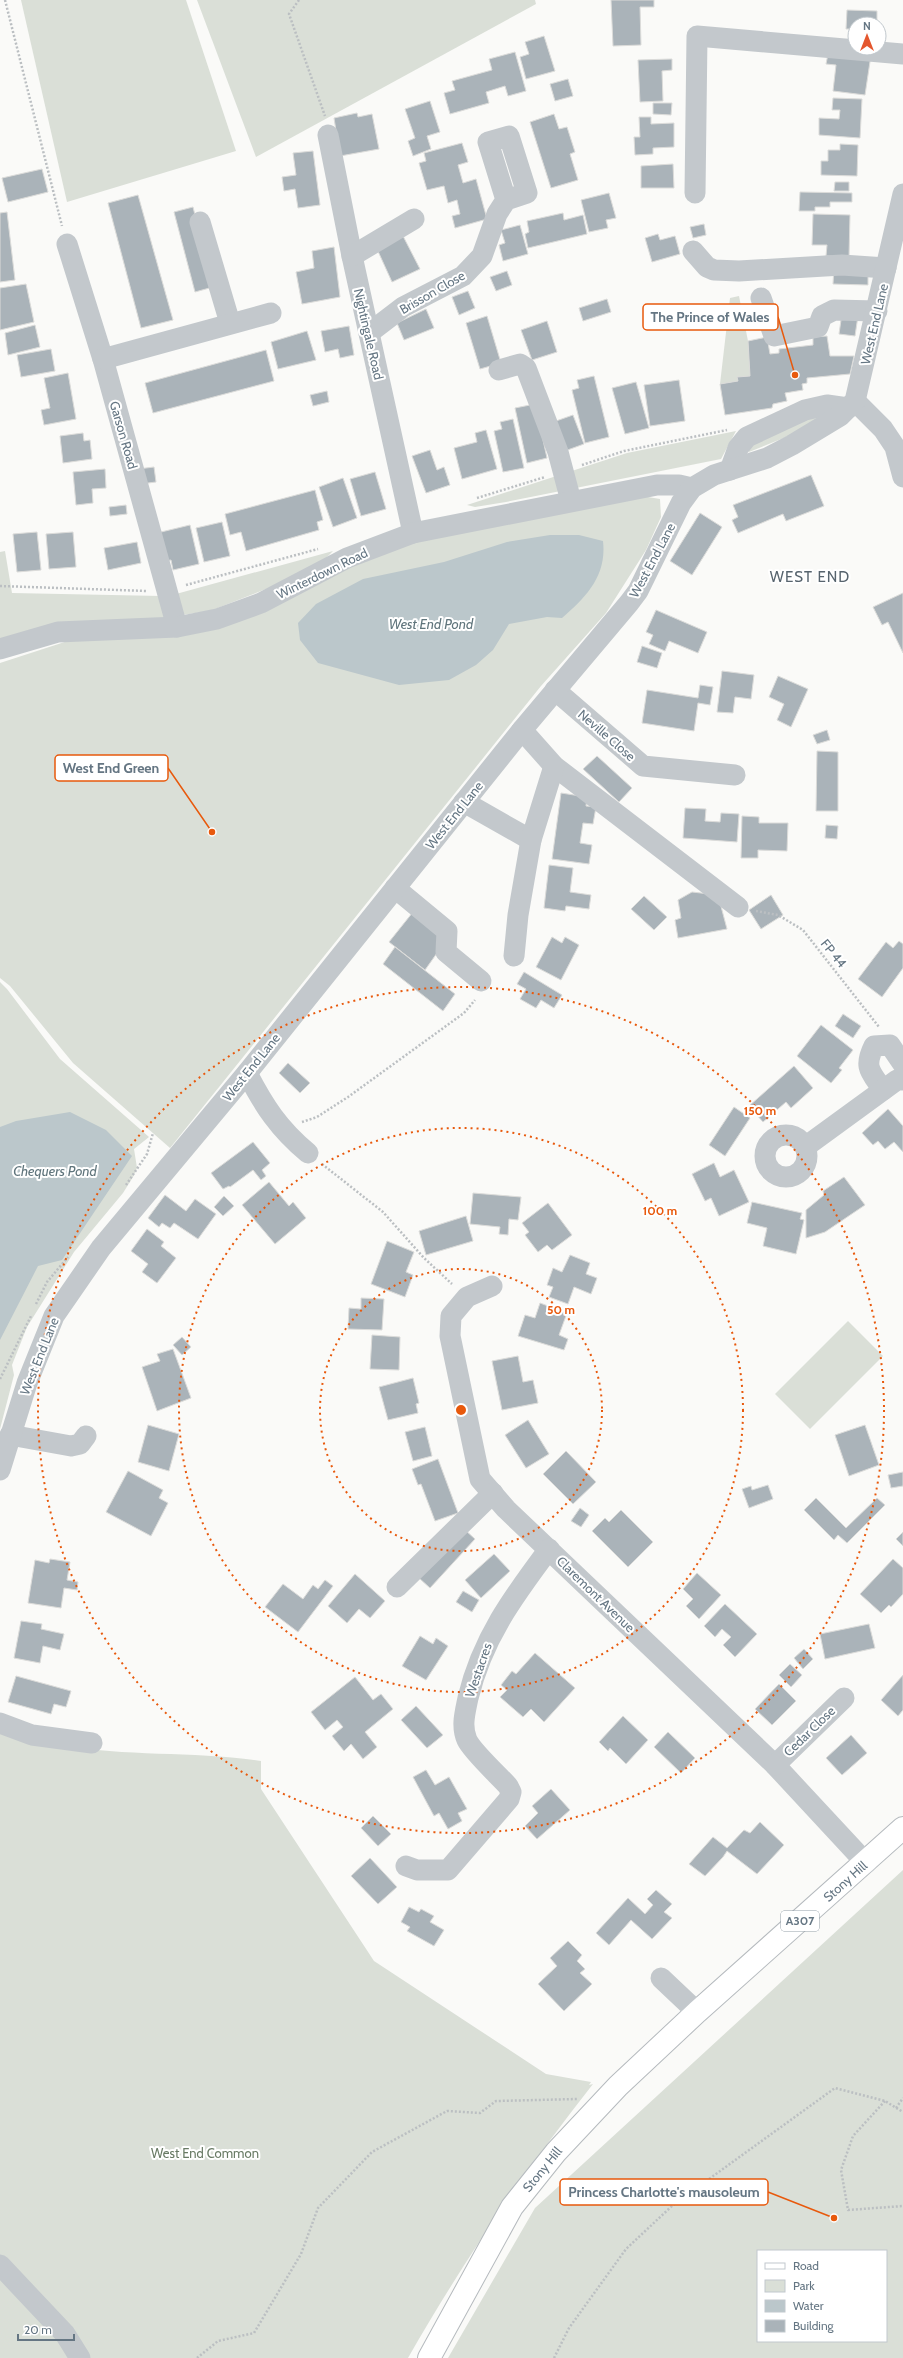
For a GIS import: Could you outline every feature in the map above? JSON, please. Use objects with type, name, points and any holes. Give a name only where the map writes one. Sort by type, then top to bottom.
[{"type":"main road","name":"Stony Hill","points":[[429,2358],[512,2207],[556,2152],[618,2086],[697,2012],[866,1863],[903,1828]]},
{"type":"street","points":[[694,193],[697,36],[903,54]]},
{"type":"street","name":"Nightingale Road","points":[[328,134],[352,256],[413,532]]},
{"type":"street","name":"West End Lane","points":[[0,1470],[27,1383],[54,1316],[101,1248],[247,1073],[522,730],[607,631],[638,590],[681,503],[692,488],[714,475],[767,458],[792,445],[840,416],[851,405],[876,311],[903,194]]},
{"type":"street","name":"Brisson Close","points":[[369,333],[403,307],[463,276],[482,256],[497,214],[506,200]]},
{"type":"street","points":[[352,256],[414,219]]},
{"type":"street","points":[[200,222],[230,323]]},
{"type":"street","name":"Garson Road","points":[[67,244],[102,359],[177,627]]},
{"type":"street","points":[[693,251],[708,267],[719,270],[842,265],[886,268]]},
{"type":"street","points":[[761,298],[774,336],[818,327],[822,316],[834,310],[876,311]]},
{"type":"street","points":[[102,359],[271,313]]},
{"type":"street","points":[[499,370],[520,364],[526,368],[558,452],[571,502]]},
{"type":"street","points":[[730,470],[738,448],[747,436],[805,410],[827,405],[851,405],[883,429],[895,447],[903,475]]},
{"type":"street","name":"Winterdown Road","points":[[0,648],[58,632],[177,627],[217,619],[261,603],[347,558],[413,532],[657,485],[679,484],[692,488]]},
{"type":"street","name":"Neville Close","points":[[555,690],[643,766],[735,775]]},
{"type":"street","points":[[522,730],[554,766],[738,907]]},
{"type":"street","points":[[514,956],[518,914],[531,840],[554,766]]},
{"type":"street","points":[[464,802],[531,840]]},
{"type":"street","points":[[396,888],[447,930],[446,952],[480,988]]},
{"type":"street","points":[[883,1090],[869,1067],[868,1058],[874,1046],[890,1045],[903,1064]]},
{"type":"street","points":[[247,1073],[270,1115],[282,1129],[308,1153]]},
{"type":"street","points":[[805,1147],[897,1080],[903,1080]]},
{"type":"street","name":"Claremont Avenue","points":[[492,1286],[466,1297],[451,1316],[450,1336],[480,1479],[506,1509],[775,1765],[866,1863]]},
{"type":"street","points":[[10,1435],[70,1446],[80,1444],[86,1436]]},
{"type":"street","points":[[397,1587],[493,1493]]},
{"type":"street","name":"Westacres","points":[[406,1866],[417,1870],[448,1870],[509,1799],[511,1792],[508,1786],[467,1741],[463,1722],[473,1678],[488,1639],[509,1602],[549,1549]]},
{"type":"street","name":"Cedar Close","points":[[775,1765],[844,1698]]},
{"type":"street","points":[[0,1723],[32,1735],[92,1744]]},
{"type":"street","points":[[660,1978],[697,2012]]},
{"type":"street","points":[[0,2265],[65,2334],[80,2358]]},
{"type":"path","points":[[5,0],[67,244]]},
{"type":"path","points":[[299,0],[289,14],[326,119],[328,134]]},
{"type":"path","name":"FP 44","points":[[738,907],[778,914],[803,930],[874,1019],[890,1045]]},
{"type":"path","points":[[282,1129],[317,1116],[348,1097],[464,1013],[480,988]]},
{"type":"path","points":[[308,1153],[383,1212],[424,1258],[466,1297]]},
{"type":"path","points":[[554,2358],[569,2328],[626,2249],[673,2204],[835,2088],[885,2101],[903,2112]]},
{"type":"path","points":[[896,2108],[903,2098]]},
{"type":"path","points":[[197,2358],[218,2341],[254,2333],[301,2254],[318,2208],[372,2152],[447,2111],[480,2113],[496,2101],[578,2099],[593,2112]]},
{"type":"path","points":[[885,2101],[853,2136],[841,2170],[848,2210],[903,2206]]},
{"type":"green space","points":[[21,0],[186,0],[236,151],[67,202]]},
{"type":"green space","points":[[197,0],[535,0],[536,4],[256,157]]},
{"type":"green space","points":[[739,296],[748,341],[750,376],[737,377],[738,381],[720,384],[730,298]]},
{"type":"green space","points":[[825,414],[796,433],[749,452],[747,446],[798,421]]},
{"type":"green space","points":[[736,431],[721,459],[506,502],[475,507],[467,505],[627,453]]},
{"type":"green space","points":[[642,496],[660,499],[661,517],[646,550],[606,613],[541,686],[170,1148],[73,1063],[10,986],[0,978],[0,663],[80,637],[160,633],[411,537]]},
{"type":"green space","points":[[5,551],[12,593],[161,596],[176,594],[333,551],[324,560],[271,587],[210,611],[0,641],[0,552]]},
{"type":"green space","points":[[0,982],[7,989],[60,1059],[149,1137],[134,1149],[137,1168],[123,1193],[74,1252],[27,1327],[12,1365],[14,1375],[0,1429]]},
{"type":"green space","points":[[848,1321],[883,1356],[810,1429],[775,1394]]},
{"type":"green space","name":"West End Common","points":[[0,1727],[46,1742],[86,1749],[211,1756],[261,1761],[261,1789],[374,1961],[546,2074],[591,2082],[589,2085],[593,2084],[543,2150],[496,2217],[429,2322],[408,2358],[0,2358]]},
{"type":"green space","points":[[903,1870],[903,2358],[448,2358],[535,2208]]},
{"type":"water","name":"West End Pond","points":[[550,535],[579,535],[603,541],[602,565],[587,594],[562,618],[547,617],[509,624],[493,650],[476,665],[449,680],[399,685],[318,663],[300,640],[298,623],[316,604],[363,579],[444,562],[507,542]]},
{"type":"water","name":"Chequers Pond","points":[[70,1112],[106,1130],[132,1156],[62,1260],[38,1266],[0,1340],[0,1127],[16,1121]]},
{"type":"building","points":[[611,0],[654,0],[654,7],[640,7],[641,45],[613,46]]},
{"type":"building","points":[[847,10],[877,11],[877,16],[847,16],[846,29]]},
{"type":"building","points":[[544,36],[555,71],[526,79],[520,57],[529,54],[525,42]]},
{"type":"building","points":[[829,49],[847,52],[847,56],[871,56],[865,95],[833,91],[836,65],[826,64]]},
{"type":"building","points":[[515,52],[526,91],[508,96],[505,86],[486,92],[489,103],[450,114],[444,93],[455,90],[452,81],[492,70],[489,59]]},
{"type":"building","points":[[672,59],[672,70],[662,71],[663,101],[640,102],[638,60]]},
{"type":"building","points":[[568,79],[573,96],[555,101],[550,84]]},
{"type":"building","points":[[833,98],[862,99],[860,138],[819,135],[819,118],[839,119],[840,110],[832,110]]},
{"type":"building","points":[[430,101],[440,132],[427,136],[431,149],[413,156],[408,141],[415,138],[405,109]]},
{"type":"building","points":[[653,103],[672,103],[671,115],[653,114]]},
{"type":"building","points":[[357,113],[358,117],[372,114],[379,149],[340,156],[334,118]]},
{"type":"building","points":[[554,114],[559,129],[567,127],[575,152],[570,154],[578,180],[551,188],[530,122]]},
{"type":"building","points":[[639,117],[651,117],[651,124],[674,123],[674,147],[653,148],[653,154],[635,155],[634,137],[640,137]]},
{"type":"building","points":[[462,143],[468,162],[458,165],[463,183],[476,179],[487,219],[455,228],[452,216],[460,214],[457,200],[448,203],[444,186],[427,190],[419,163],[426,161],[424,153]]},
{"type":"building","points":[[840,144],[858,145],[857,176],[821,175],[821,161],[828,161],[828,150],[840,150]]},
{"type":"building","points":[[313,151],[320,205],[298,208],[295,189],[284,191],[282,177],[296,175],[293,153]]},
{"type":"building","points":[[673,164],[674,188],[641,188],[641,166]]},
{"type":"building","points":[[42,169],[48,192],[8,202],[2,178]]},
{"type":"building","points":[[835,182],[849,182],[849,191],[834,191]]},
{"type":"building","points":[[800,192],[852,193],[852,202],[830,202],[830,207],[815,207],[815,211],[799,211]]},
{"type":"building","points":[[609,193],[616,218],[606,220],[608,228],[589,232],[581,200]]},
{"type":"building","points":[[138,195],[173,320],[141,328],[108,203]]},
{"type":"building","points":[[193,207],[213,287],[195,292],[174,212]]},
{"type":"building","points":[[7,212],[15,280],[0,282],[0,213]]},
{"type":"building","points":[[563,213],[564,220],[583,215],[587,234],[528,248],[525,234],[529,232],[527,221]]},
{"type":"building","points":[[813,214],[850,215],[849,257],[826,256],[827,245],[812,245]]},
{"type":"building","points":[[704,224],[706,235],[693,238],[690,227]]},
{"type":"building","points":[[520,225],[528,254],[503,261],[499,245],[505,243],[501,230]]},
{"type":"building","points":[[658,234],[660,240],[675,236],[680,254],[652,262],[645,238]]},
{"type":"building","points":[[403,236],[420,269],[392,282],[377,249]]},
{"type":"building","points":[[334,247],[340,297],[302,304],[296,272],[314,268],[312,251]]},
{"type":"building","points":[[834,267],[868,269],[868,285],[833,284]]},
{"type":"building","points":[[507,271],[512,285],[496,291],[490,277]]},
{"type":"building","points":[[26,284],[34,322],[0,330],[0,288]]},
{"type":"building","points":[[468,291],[475,308],[459,315],[452,297]]},
{"type":"building","points":[[607,299],[611,312],[583,321],[579,308]]},
{"type":"building","points":[[426,309],[434,328],[404,340],[397,323]]},
{"type":"building","points":[[842,313],[858,316],[855,336],[839,334]]},
{"type":"building","points":[[487,316],[501,363],[480,369],[466,323]]},
{"type":"building","points":[[547,321],[557,352],[532,360],[521,330]]},
{"type":"building","points":[[35,325],[40,347],[8,355],[5,333]]},
{"type":"building","points":[[349,326],[354,355],[340,358],[338,349],[325,352],[321,331]]},
{"type":"building","points":[[307,331],[316,360],[278,369],[271,342]]},
{"type":"building","points":[[827,336],[830,356],[854,356],[850,374],[807,378],[807,383],[802,384],[803,390],[785,393],[787,401],[773,404],[772,408],[725,415],[720,384],[738,381],[737,377],[750,376],[748,341],[767,337],[770,354],[779,353],[779,349],[813,345],[813,337]]},
{"type":"building","points":[[51,349],[55,371],[21,377],[17,355]]},
{"type":"building","points":[[266,350],[274,381],[153,413],[145,383]]},
{"type":"building","points":[[68,373],[76,419],[44,425],[41,410],[50,408],[44,378]]},
{"type":"building","points":[[594,376],[609,437],[585,443],[572,390],[579,388],[577,380]]},
{"type":"building","points":[[679,380],[685,421],[650,426],[644,385]]},
{"type":"building","points":[[636,382],[649,428],[625,434],[612,388]]},
{"type":"building","points":[[327,391],[329,402],[313,406],[310,395]]},
{"type":"building","points":[[535,404],[547,458],[527,463],[515,408]]},
{"type":"building","points":[[573,415],[584,444],[562,452],[556,421]]},
{"type":"building","points":[[513,419],[524,468],[503,472],[494,431],[502,429],[500,422]]},
{"type":"building","points":[[486,430],[497,469],[462,479],[454,448],[477,442],[475,433]]},
{"type":"building","points":[[83,433],[84,441],[90,440],[92,459],[63,463],[60,436]]},
{"type":"building","points":[[430,450],[437,470],[444,467],[450,485],[426,493],[412,456]]},
{"type":"building","points":[[154,467],[156,482],[140,484],[138,469]]},
{"type":"building","points":[[105,469],[106,488],[92,489],[93,503],[76,505],[73,472]]},
{"type":"building","points":[[375,472],[386,509],[361,516],[350,479]]},
{"type":"building","points":[[811,475],[824,506],[786,521],[783,514],[738,533],[732,520],[738,517],[733,505]]},
{"type":"building","points":[[343,478],[357,518],[333,527],[319,487]]},
{"type":"building","points":[[315,490],[323,520],[317,522],[319,530],[246,551],[241,532],[230,535],[225,514]]},
{"type":"building","points":[[126,505],[127,514],[110,516],[109,507]]},
{"type":"building","points":[[700,513],[722,527],[692,575],[670,561]]},
{"type":"building","points":[[222,522],[230,556],[204,562],[196,528]]},
{"type":"building","points":[[190,525],[199,564],[173,570],[171,560],[164,561],[157,533]]},
{"type":"building","points":[[37,532],[41,570],[17,572],[13,534]]},
{"type":"building","points":[[73,532],[76,567],[49,569],[46,534]]},
{"type":"building","points":[[137,542],[141,563],[108,570],[104,548]]},
{"type":"building","points":[[903,593],[903,653],[888,622],[882,625],[873,607]]},
{"type":"building","points":[[656,610],[707,632],[698,653],[669,641],[665,651],[649,644],[653,635],[646,632]]},
{"type":"building","points":[[642,646],[662,653],[657,668],[637,662]]},
{"type":"building","points":[[722,671],[754,675],[751,699],[735,697],[733,713],[717,712]]},
{"type":"building","points":[[778,676],[808,689],[791,727],[777,720],[784,704],[769,697]]},
{"type":"building","points":[[700,685],[713,687],[710,705],[698,703],[694,731],[642,723],[647,690],[698,698]]},
{"type":"building","points":[[827,730],[830,740],[817,744],[813,735]]},
{"type":"building","points":[[817,751],[838,752],[838,811],[816,811]]},
{"type":"building","points":[[597,756],[632,788],[619,802],[583,769]]},
{"type":"building","points":[[561,793],[587,797],[586,806],[596,807],[593,824],[583,823],[580,843],[592,845],[589,864],[552,859]]},
{"type":"building","points":[[685,808],[706,809],[705,821],[720,822],[721,813],[739,814],[737,842],[683,838]]},
{"type":"building","points":[[742,816],[759,817],[759,823],[788,823],[787,851],[758,850],[758,858],[741,858]]},
{"type":"building","points":[[826,825],[838,826],[837,839],[825,838]]},
{"type":"building","points":[[549,865],[573,868],[570,892],[591,895],[589,909],[566,906],[565,911],[544,908]]},
{"type":"building","points":[[692,892],[718,895],[727,929],[678,938],[675,920],[681,918],[678,900]]},
{"type":"building","points":[[771,895],[783,915],[761,929],[749,910]]},
{"type":"building","points":[[644,896],[667,917],[654,930],[631,909]]},
{"type":"building","points":[[413,912],[444,934],[442,946],[425,970],[389,942]]},
{"type":"building","points":[[552,937],[562,943],[565,937],[579,945],[561,980],[536,967]]},
{"type":"building","points":[[899,941],[903,944],[903,968],[882,997],[858,979],[886,942],[893,948]]},
{"type":"building","points":[[395,947],[455,994],[443,1011],[383,964]]},
{"type":"building","points":[[524,972],[562,995],[554,1008],[541,1000],[536,1008],[520,999],[526,989],[517,984]]},
{"type":"building","points":[[843,1014],[861,1026],[853,1038],[835,1026]]},
{"type":"building","points":[[821,1025],[853,1050],[839,1068],[842,1070],[831,1083],[797,1056]]},
{"type":"building","points":[[288,1063],[310,1083],[300,1093],[279,1073]]},
{"type":"building","points":[[794,1066],[813,1088],[791,1108],[786,1102],[763,1122],[749,1106]]},
{"type":"building","points":[[734,1107],[750,1118],[725,1156],[709,1145]]},
{"type":"building","points":[[888,1109],[903,1126],[903,1152],[894,1142],[885,1149],[878,1141],[873,1145],[862,1133]]},
{"type":"building","points":[[253,1142],[270,1163],[262,1170],[266,1176],[261,1180],[253,1170],[230,1187],[229,1186],[223,1189],[211,1173]]},
{"type":"building","points":[[714,1163],[720,1177],[734,1170],[749,1202],[719,1216],[711,1198],[705,1201],[692,1174]]},
{"type":"building","points":[[844,1177],[865,1205],[825,1232],[806,1238],[806,1210],[824,1195],[823,1191]]},
{"type":"building","points":[[269,1182],[289,1206],[293,1202],[306,1218],[275,1244],[242,1205]]},
{"type":"building","points":[[473,1193],[521,1197],[518,1220],[509,1219],[508,1235],[499,1234],[500,1227],[470,1224]]},
{"type":"building","points":[[165,1195],[186,1211],[195,1199],[216,1214],[198,1239],[174,1223],[170,1228],[162,1223],[159,1227],[148,1218]]},
{"type":"building","points":[[224,1196],[234,1206],[223,1216],[214,1207]]},
{"type":"building","points":[[752,1202],[802,1213],[800,1219],[804,1220],[796,1254],[763,1246],[767,1228],[747,1223]]},
{"type":"building","points":[[548,1203],[572,1235],[552,1250],[547,1245],[538,1252],[525,1235],[529,1232],[522,1223]]},
{"type":"building","points":[[466,1216],[473,1241],[426,1255],[419,1231]]},
{"type":"building","points":[[147,1229],[164,1242],[161,1246],[176,1258],[157,1283],[142,1272],[148,1264],[131,1251]]},
{"type":"building","points":[[387,1241],[414,1252],[406,1272],[413,1275],[405,1297],[371,1284]]},
{"type":"building","points":[[570,1255],[590,1263],[586,1274],[597,1278],[591,1294],[574,1287],[568,1304],[549,1297],[553,1287],[547,1285],[553,1268],[562,1272]]},
{"type":"building","points":[[361,1298],[384,1299],[382,1330],[348,1329],[349,1308],[361,1309]]},
{"type":"building","points":[[540,1303],[567,1313],[559,1335],[568,1339],[564,1350],[518,1336],[525,1315],[535,1318]]},
{"type":"building","points":[[372,1335],[400,1337],[399,1370],[370,1369]]},
{"type":"building","points":[[182,1337],[191,1347],[182,1355],[173,1345]]},
{"type":"building","points":[[173,1349],[191,1398],[157,1411],[142,1367],[160,1361],[157,1354]]},
{"type":"building","points":[[518,1356],[523,1382],[533,1380],[538,1403],[502,1410],[492,1361]]},
{"type":"building","points":[[413,1378],[419,1403],[416,1404],[418,1413],[388,1420],[379,1387]]},
{"type":"building","points":[[528,1420],[549,1454],[526,1468],[505,1435]]},
{"type":"building","points":[[148,1425],[179,1434],[169,1471],[138,1462]]},
{"type":"building","points":[[865,1425],[879,1465],[849,1476],[835,1435]]},
{"type":"building","points":[[425,1427],[432,1456],[413,1461],[405,1432]]},
{"type":"building","points":[[566,1451],[596,1482],[573,1504],[543,1474]]},
{"type":"building","points":[[438,1459],[458,1513],[435,1521],[421,1484],[418,1485],[412,1469]]},
{"type":"building","points":[[128,1471],[163,1490],[159,1498],[168,1503],[151,1536],[106,1512]]},
{"type":"building","points":[[903,1472],[903,1486],[891,1488],[888,1475]]},
{"type":"building","points":[[768,1485],[773,1499],[749,1508],[742,1489],[751,1486],[752,1490]]},
{"type":"building","points":[[816,1498],[846,1528],[877,1498],[885,1505],[847,1543],[838,1535],[834,1540],[804,1510]]},
{"type":"building","points":[[580,1508],[589,1515],[581,1527],[571,1521]]},
{"type":"building","points":[[621,1510],[653,1542],[628,1567],[592,1531],[605,1518],[609,1522]]},
{"type":"building","points":[[464,1529],[475,1539],[430,1588],[419,1578]]},
{"type":"building","points":[[903,1532],[903,1546],[896,1539]]},
{"type":"building","points":[[494,1554],[510,1571],[481,1598],[465,1580]]},
{"type":"building","points":[[50,1559],[70,1562],[67,1580],[78,1582],[77,1590],[64,1588],[61,1608],[28,1603],[35,1560],[49,1563]]},
{"type":"building","points":[[893,1559],[903,1568],[903,1594],[891,1607],[889,1605],[881,1613],[860,1594]]},
{"type":"building","points":[[697,1573],[721,1595],[699,1619],[686,1606],[693,1599],[683,1589]]},
{"type":"building","points":[[355,1574],[385,1601],[370,1618],[359,1609],[347,1623],[328,1606]]},
{"type":"building","points":[[325,1580],[333,1586],[298,1632],[265,1607],[283,1584],[303,1599],[313,1585],[318,1589]]},
{"type":"building","points":[[463,1591],[479,1600],[472,1612],[456,1602]]},
{"type":"building","points":[[725,1604],[757,1634],[735,1657],[723,1645],[731,1637],[722,1629],[715,1637],[704,1626]]},
{"type":"building","points":[[21,1621],[42,1624],[41,1629],[64,1634],[60,1650],[43,1646],[40,1663],[14,1658]]},
{"type":"building","points":[[869,1624],[875,1648],[825,1659],[820,1634]]},
{"type":"building","points":[[420,1636],[433,1644],[436,1638],[448,1646],[426,1680],[402,1666]]},
{"type":"building","points":[[804,1649],[813,1659],[803,1669],[794,1658]]},
{"type":"building","points":[[535,1653],[575,1688],[544,1722],[531,1709],[523,1717],[500,1697],[507,1690],[501,1685],[512,1671],[516,1674]]},
{"type":"building","points":[[790,1664],[802,1675],[791,1687],[779,1675]]},
{"type":"building","points":[[903,1675],[903,1710],[898,1716],[881,1700]]},
{"type":"building","points":[[16,1676],[71,1691],[66,1707],[54,1704],[51,1714],[8,1702]]},
{"type":"building","points":[[355,1677],[373,1700],[381,1694],[393,1709],[365,1732],[377,1747],[363,1759],[351,1744],[344,1751],[332,1736],[343,1727],[337,1720],[325,1730],[311,1712]]},
{"type":"building","points":[[779,1684],[796,1701],[772,1725],[755,1709]]},
{"type":"building","points":[[416,1706],[443,1735],[427,1748],[401,1720]]},
{"type":"building","points":[[623,1716],[648,1740],[626,1764],[610,1748],[608,1751],[599,1742]]},
{"type":"building","points":[[668,1732],[695,1758],[681,1773],[654,1747]]},
{"type":"building","points":[[851,1735],[867,1753],[842,1775],[826,1758]]},
{"type":"building","points":[[426,1770],[435,1785],[449,1777],[467,1809],[458,1813],[462,1821],[448,1829],[439,1813],[434,1816],[413,1777]]},
{"type":"building","points":[[551,1789],[570,1810],[537,1839],[525,1826],[538,1813],[532,1806]]},
{"type":"building","points":[[373,1816],[391,1834],[378,1846],[361,1828]]},
{"type":"building","points":[[760,1822],[784,1845],[757,1874],[727,1851],[705,1876],[689,1864],[713,1837],[727,1848],[744,1830],[750,1833]]},
{"type":"building","points":[[370,1858],[397,1887],[378,1904],[351,1876]]},
{"type":"building","points":[[656,1890],[672,1904],[664,1912],[672,1918],[652,1939],[631,1920],[609,1945],[596,1933],[628,1898],[645,1914],[653,1905],[647,1899]]},
{"type":"building","points":[[409,1907],[419,1912],[421,1909],[434,1916],[430,1922],[444,1930],[434,1946],[407,1931],[410,1927],[401,1922]]},
{"type":"building","points":[[568,1941],[582,1955],[577,1961],[585,1969],[580,1973],[592,1984],[564,2011],[538,1984],[557,1966],[550,1958]]},
{"type":"place","name":"The Prince of Wales","points":[[795,375]]},
{"type":"place","name":"West End Green","points":[[212,832]]},
{"type":"place","name":"Princess Charlotte's mausoleum","points":[[834,2218]]},
{"type":"district","name":"WEST END","points":[[810,577]]}]
